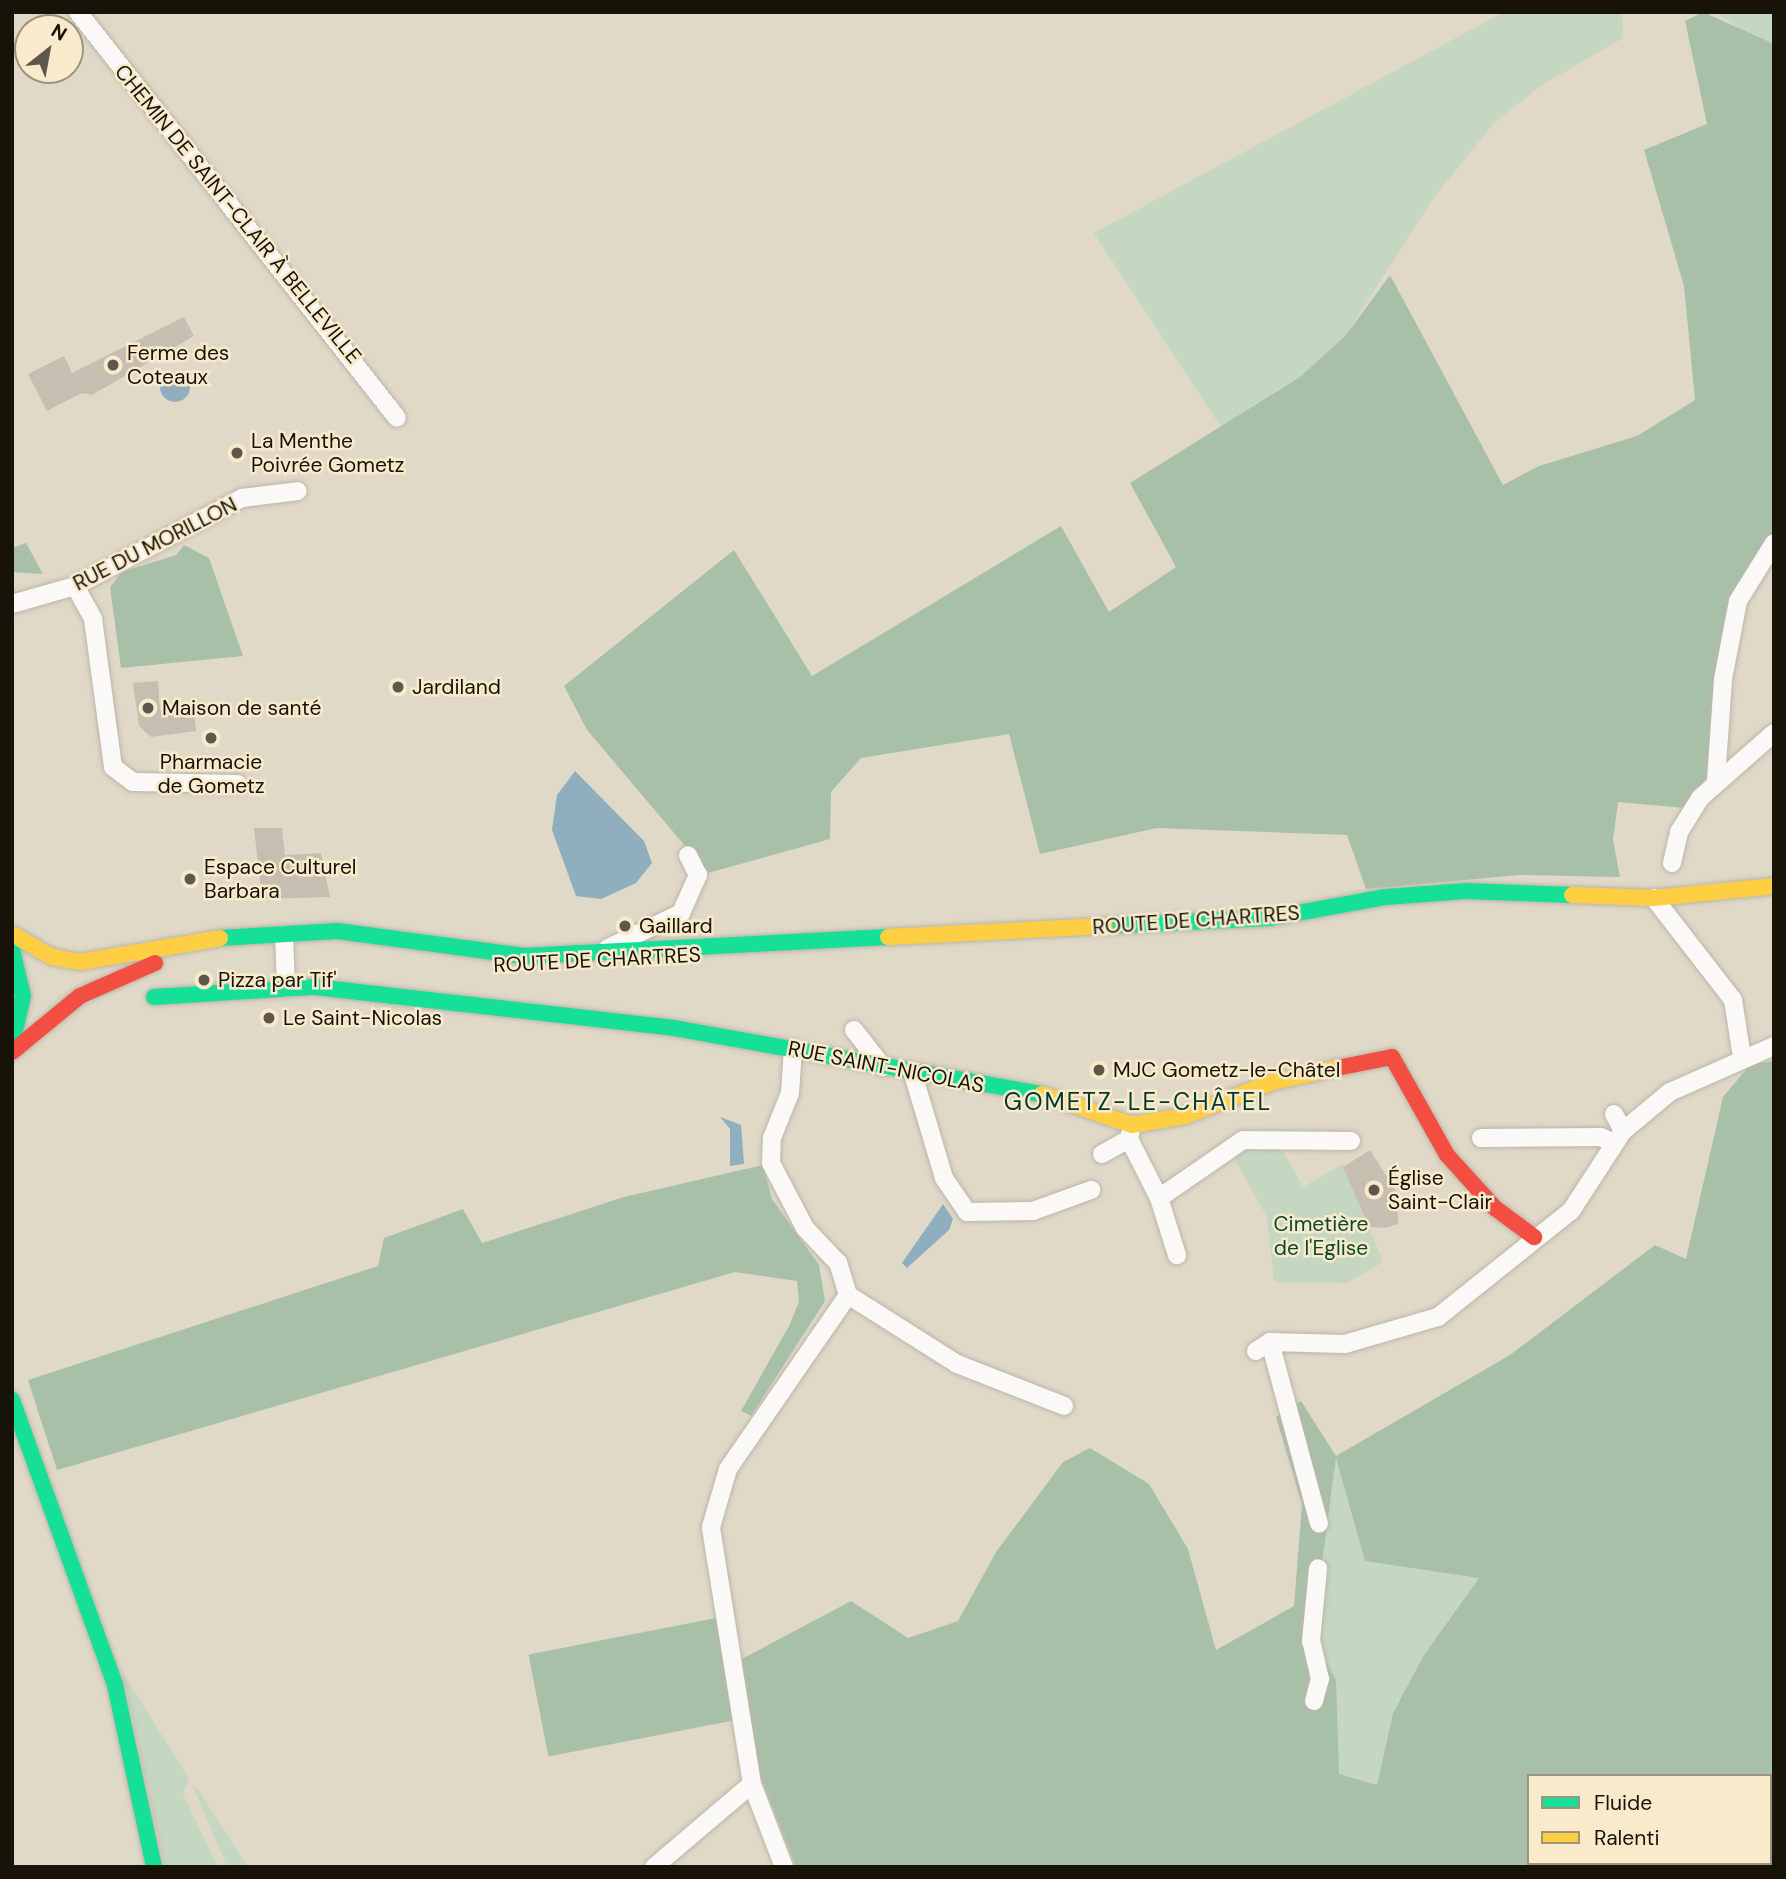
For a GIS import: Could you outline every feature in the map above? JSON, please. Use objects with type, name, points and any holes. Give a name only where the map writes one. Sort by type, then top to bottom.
[{"type":"main road","name":"ROUTE DE CHARTRES","points":[[12,934],[52,957],[80,962],[212,939],[378,950],[493,968],[604,957],[1270,918],[1386,897],[1466,891],[1654,898],[1774,886]]},
{"type":"main road","name":"ROUTE DE CHARTRES","points":[[1684,896],[1774,896]]},
{"type":"main road","name":"ROUTE DE CHARTRES","points":[[12,1052],[80,996],[130,970],[284,942]]},
{"type":"main road","points":[[12,949],[23,996],[12,1044]]},
{"type":"main road","name":"RUE SAINT-NICOLAS","points":[[155,997],[286,988],[547,1011],[793,1049],[913,1074],[1077,1100],[1131,1132]]},
{"type":"main road","points":[[1131,1132],[1185,1116],[1272,1082],[1392,1058],[1447,1155],[1495,1208],[1534,1237]]},
{"type":"main road","points":[[12,1400],[116,1685],[154,1867]]},
{"type":"street","name":"CHEMIN DE SAINT-CLAIR À BELLEVILLE","points":[[78,12],[397,418]]},
{"type":"street","name":"RUE DU MORILLON","points":[[12,604],[75,586],[242,498],[298,491]]},
{"type":"street","points":[[1717,780],[1723,680],[1738,601],[1774,543]]},
{"type":"street","points":[[75,586],[93,619],[113,767],[133,782],[238,784]]},
{"type":"street","points":[[1672,863],[1688,814],[1717,780],[1774,733]]},
{"type":"street","points":[[604,957],[681,913],[698,876],[688,855]]},
{"type":"street","points":[[1654,898],[1733,1000],[1742,1057]]},
{"type":"street","points":[[284,942],[286,988]]},
{"type":"street","points":[[854,1030],[883,1067]]},
{"type":"street","points":[[1319,1524],[1263,1346],[1345,1344],[1438,1317],[1534,1237],[1571,1211],[1619,1137],[1670,1092],[1742,1057],[1774,1046]]},
{"type":"street","points":[[793,1049],[790,1093],[772,1138],[771,1163],[805,1228],[838,1263],[848,1295],[957,1364],[1064,1406]]},
{"type":"street","points":[[913,1074],[943,1178],[967,1212],[1033,1211],[1091,1190]]},
{"type":"street","points":[[1614,1114],[1619,1137]]},
{"type":"street","points":[[1102,1154],[1131,1132],[1159,1198],[1177,1255]]},
{"type":"street","points":[[1481,1138],[1619,1137]]},
{"type":"street","points":[[1159,1198],[1243,1140],[1351,1141]]},
{"type":"street","points":[[784,1867],[752,1784],[713,1552],[712,1508],[743,1445],[848,1295]]},
{"type":"street","points":[[1314,1701],[1320,1679],[1311,1641],[1318,1568]]},
{"type":"street","points":[[654,1867],[752,1784]]},
{"type":"green space","points":[[1504,12],[1622,12],[1623,38],[1542,85],[1494,123],[1435,196],[1346,335],[1300,377],[1221,427],[1094,233]]},
{"type":"green space","points":[[1703,12],[1774,44],[1774,534],[1735,599],[1714,767],[1685,808],[1618,802],[1613,840],[1620,877],[1519,875],[1366,889],[1347,835],[1157,828],[1040,854],[1009,734],[861,758],[831,792],[830,839],[708,873],[587,730],[564,686],[734,550],[812,676],[1061,526],[1109,612],[1176,567],[1130,483],[1300,377],[1346,335],[1390,275],[1503,485],[1539,466],[1637,436],[1695,400],[1684,286],[1644,150],[1707,124],[1685,21]]},
{"type":"green space","points":[[1715,12],[1774,12],[1774,44],[1748,34]]},
{"type":"green space","points":[[26,543],[43,574],[12,572],[12,548]]},
{"type":"green space","points":[[184,545],[209,558],[243,656],[121,668],[110,587],[122,572],[176,555]]},
{"type":"green space","points":[[1774,1061],[1774,1785],[1772,1774],[1527,1774],[1527,1865],[1648,1867],[796,1867],[761,1779],[740,1660],[851,1601],[908,1638],[958,1621],[996,1552],[1063,1462],[1090,1448],[1149,1484],[1188,1549],[1216,1650],[1294,1606],[1302,1504],[1276,1417],[1301,1401],[1336,1456],[1510,1355],[1655,1245],[1686,1259],[1723,1097],[1750,1065]],"holes":[[[1336,1458],[1365,1561],[1479,1578],[1424,1655],[1393,1713],[1377,1785],[1339,1774],[1336,1680],[1312,1638]]]},
{"type":"green space","name":"Cimetière de l'Eglise","points":[[1255,1143],[1279,1144],[1303,1187],[1343,1164],[1383,1262],[1347,1283],[1274,1282],[1267,1217],[1230,1151]]},
{"type":"green space","points":[[763,1165],[772,1199],[819,1265],[825,1301],[751,1416],[741,1411],[789,1326],[799,1302],[797,1281],[735,1272],[57,1470],[28,1380],[378,1266],[384,1238],[463,1209],[482,1243],[624,1197]]},
{"type":"green space","points":[[1336,1456],[1479,1578],[1424,1655],[1393,1713],[1377,1785],[1339,1774],[1312,1638]]},
{"type":"green space","points":[[716,1618],[736,1720],[548,1757],[529,1654]]},
{"type":"green space","points":[[122,1672],[189,1778],[183,1794],[218,1867],[165,1867]]},
{"type":"green space","points":[[192,1784],[198,1790],[248,1867],[227,1867]]},
{"type":"green space","points":[[1772,1826],[1774,1867],[1648,1867],[1772,1865]]},
{"type":"water","points":[[175,372],[181,373],[189,381],[189,393],[181,401],[175,402],[169,401],[161,393],[160,387],[161,381],[169,373]]},
{"type":"water","points":[[575,771],[644,841],[652,863],[636,883],[601,899],[576,896],[552,830],[557,795]]},
{"type":"water","points":[[720,1117],[741,1125],[744,1164],[730,1166],[730,1129]]},
{"type":"water","points":[[943,1204],[953,1219],[949,1230],[907,1268],[902,1263]]},
{"type":"building","name":"Ferme des Coteaux","points":[[184,317],[194,336],[92,395],[82,393],[47,411],[28,374],[64,356],[72,373]]},
{"type":"building","name":"Maison de santé","points":[[158,681],[160,710],[193,706],[196,731],[151,737],[139,726],[133,683]]},
{"type":"building","points":[[254,828],[282,828],[285,855],[321,853],[330,897],[262,899]]},
{"type":"building","name":"Église Saint-Clair","points":[[1370,1150],[1397,1193],[1398,1224],[1385,1228],[1369,1227],[1343,1167]]},
{"type":"traffic: fast","points":[[1105,926],[1270,918],[1386,897],[1466,891],[1572,895]]},
{"type":"traffic: fast","points":[[220,938],[337,931],[524,956],[888,937]]},
{"type":"traffic: fast","points":[[12,949],[23,996],[12,1044]]},
{"type":"traffic: fast","points":[[154,997],[315,987],[674,1028],[1042,1094]]},
{"type":"traffic: fast","points":[[12,1400],[115,1685],[154,1867]]},
{"type":"traffic: slow","points":[[1572,895],[1654,898],[1774,886]]},
{"type":"traffic: slow","points":[[888,937],[1105,926]]},
{"type":"traffic: slow","points":[[12,934],[52,957],[80,962],[220,938]]},
{"type":"traffic: slow","points":[[1042,1094],[1132,1125],[1185,1116],[1272,1082],[1342,1067]]},
{"type":"traffic: jam","points":[[12,1052],[80,996],[155,963]]},
{"type":"traffic: jam","points":[[1342,1067],[1392,1057],[1447,1155],[1495,1208],[1534,1237]]},
{"type":"place","name":"Ferme des Coteaux","points":[[113,365]]},
{"type":"place","name":"La Menthe Poivrée Gometz","points":[[237,453]]},
{"type":"place","name":"Jardiland","points":[[398,687]]},
{"type":"place","name":"Maison de santé","points":[[148,708]]},
{"type":"place","name":"Pharmacie de Gometz","points":[[211,738]]},
{"type":"place","name":"Espace Culturel Barbara","points":[[190,879]]},
{"type":"place","name":"Gaillard","points":[[625,926]]},
{"type":"place","name":"Pizza par Tif'","points":[[204,980]]},
{"type":"place","name":"Le Saint-Nicolas","points":[[269,1018]]},
{"type":"place","name":"MJC Gometz-le-Châtel","points":[[1099,1070]]},
{"type":"place","name":"Église Saint-Clair","points":[[1374,1190]]},
{"type":"district","name":"GOMETZ-LE-CHÂTEL","points":[[1138,1102]]}]
